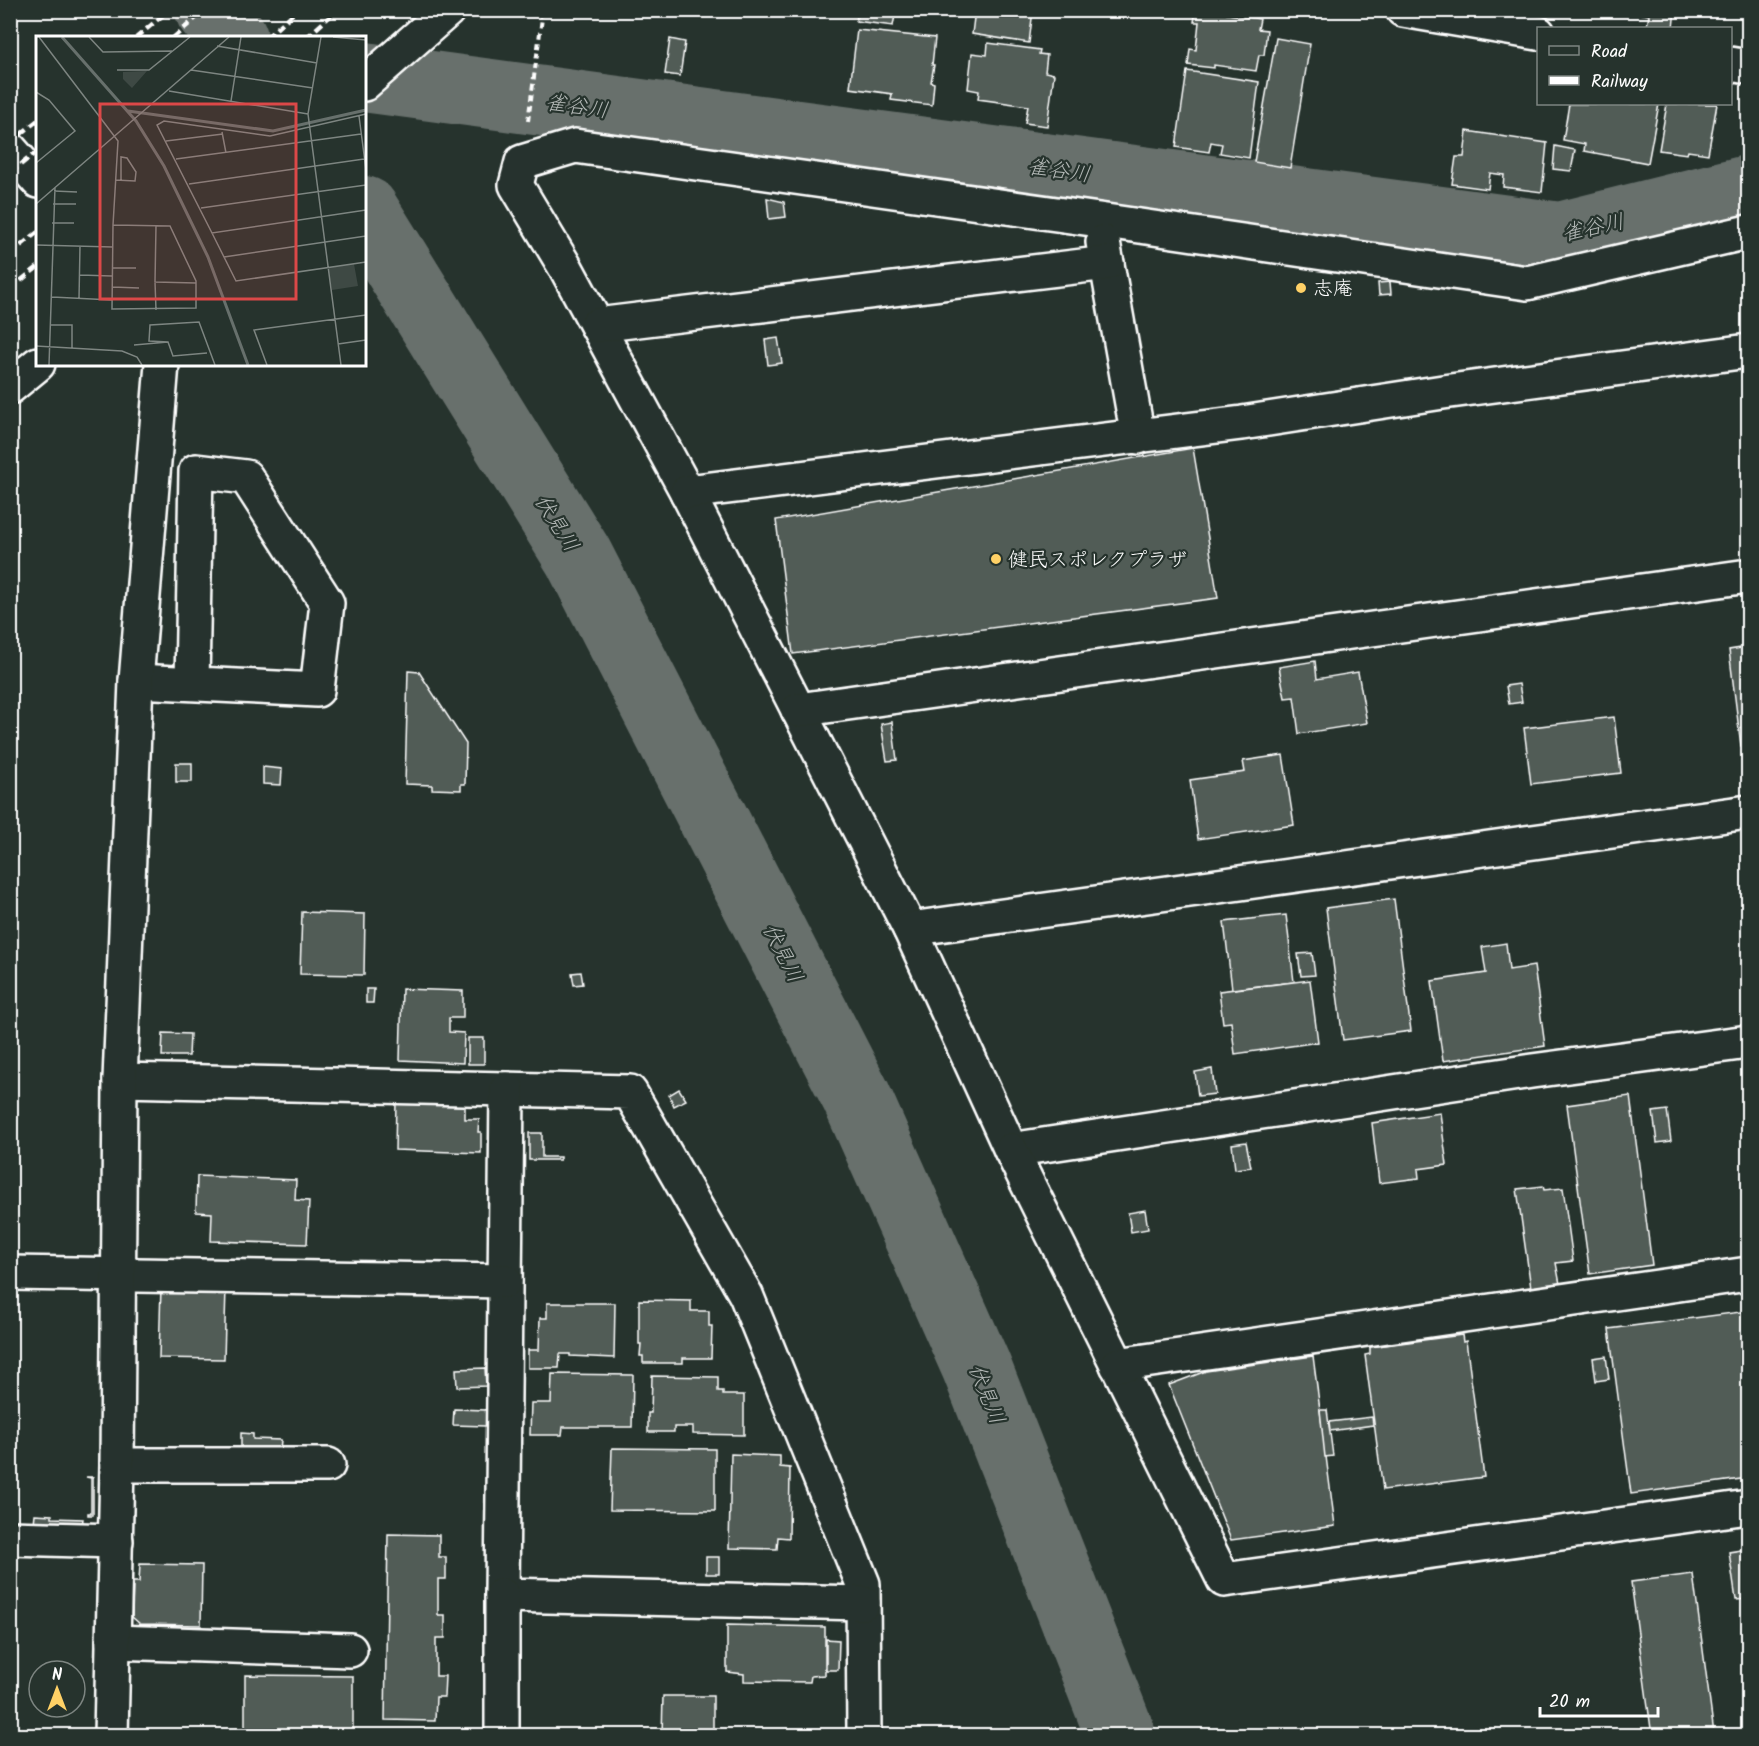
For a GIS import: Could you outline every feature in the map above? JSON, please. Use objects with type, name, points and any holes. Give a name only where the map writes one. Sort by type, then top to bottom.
[{"type":"street","points":[[366,82],[448,10]]},
{"type":"street","points":[[1403,10],[1537,33]]},
{"type":"street","points":[[1732,64],[1749,67]]},
{"type":"street","points":[[1749,232],[1527,283],[1099,220],[575,147],[522,162],[516,185],[567,270],[687,492],[910,930],[1011,1150],[1224,1580],[1749,1506]]},
{"type":"street","points":[[10,149],[36,179]]},
{"type":"street","points":[[1099,220],[1138,437]]},
{"type":"street","points":[[597,325],[1107,263]]},
{"type":"street","points":[[687,492],[1138,437],[1443,392],[1749,351]]},
{"type":"street","points":[[111,1736],[116,1541],[120,1080],[136,681],[162,366]]},
{"type":"street","points":[[136,681],[317,690],[327,603],[246,477],[196,471],[192,683]]},
{"type":"street","points":[[798,710],[1749,576]]},
{"type":"street","points":[[910,930],[1749,812]]},
{"type":"street","points":[[1011,1150],[1520,1073],[1749,1042]]},
{"type":"street","points":[[120,1080],[630,1092],[746,1295],[863,1584],[864,1736]]},
{"type":"street","points":[[502,1736],[507,1089]]},
{"type":"street","points":[[10,1273],[504,1281]]},
{"type":"street","points":[[1117,1365],[1749,1274]]},
{"type":"street","points":[[117,1465],[328,1465]]},
{"type":"street","points":[[10,1538],[116,1541]]},
{"type":"street","points":[[502,1595],[863,1604]]},
{"type":"street","points":[[113,1642],[350,1650]]},
{"type":"path","points":[[527,129],[542,18],[537,10]]},
{"type":"building","points":[[858,10],[896,10],[893,26],[856,21]]},
{"type":"building","points":[[975,10],[1033,10],[1029,43],[972,34]]},
{"type":"building","points":[[1196,10],[1228,10],[1227,14],[1260,19],[1258,29],[1267,30],[1264,55],[1259,55],[1256,71],[1214,65],[1214,68],[1188,65],[1190,49],[1196,50],[1199,22],[1194,22]]},
{"type":"building","points":[[1675,10],[1673,27],[1647,26],[1649,15],[1626,11]]},
{"type":"building","points":[[857,30],[935,38],[931,82],[934,83],[932,105],[891,100],[892,94],[850,88]]},
{"type":"building","points":[[1276,38],[1310,44],[1290,168],[1254,162]]},
{"type":"building","points":[[670,39],[685,42],[680,76],[665,74]]},
{"type":"building","points":[[988,43],[1040,50],[1039,54],[1047,55],[1045,72],[1054,74],[1047,126],[1025,123],[1028,106],[978,99],[979,91],[968,89],[972,53],[987,55]]},
{"type":"building","points":[[1187,71],[1259,82],[1249,158],[1220,153],[1222,144],[1211,142],[1209,152],[1176,147]]},
{"type":"building","points":[[1569,105],[1659,105],[1648,163],[1584,151],[1585,144],[1563,140]]},
{"type":"building","points":[[1667,105],[1717,105],[1708,154],[1659,150]]},
{"type":"building","points":[[1467,131],[1547,143],[1542,192],[1503,187],[1504,175],[1490,173],[1488,189],[1452,184],[1456,157],[1464,157]]},
{"type":"building","points":[[1555,146],[1575,150],[1571,171],[1553,169]]},
{"type":"building","points":[[767,198],[784,202],[786,217],[769,219]]},
{"type":"building","points":[[1390,282],[1391,294],[1379,295],[1378,283]]},
{"type":"building","points":[[778,338],[782,363],[768,365],[765,340]]},
{"type":"building","name":"健民スポレクプラザ","points":[[1193,448],[1218,598],[793,654],[776,520]]},
{"type":"building","points":[[1748,647],[1748,745],[1741,746],[1729,650]]},
{"type":"building","points":[[1315,661],[1317,679],[1358,672],[1367,723],[1299,734],[1294,697],[1285,698],[1279,667]]},
{"type":"building","points":[[408,671],[419,672],[466,744],[465,784],[461,784],[461,790],[432,789],[432,785],[405,784]]},
{"type":"building","points":[[1519,684],[1522,702],[1509,704],[1506,686]]},
{"type":"building","points":[[1614,717],[1621,773],[1531,784],[1524,728]]},
{"type":"building","points":[[892,722],[897,760],[887,761],[881,724]]},
{"type":"building","points":[[1283,755],[1294,825],[1198,839],[1190,780],[1245,772],[1243,761]]},
{"type":"building","points":[[176,763],[192,763],[192,782],[176,782]]},
{"type":"building","points":[[263,767],[282,769],[281,785],[263,784]]},
{"type":"building","points":[[1394,899],[1411,1031],[1343,1040],[1326,908]]},
{"type":"building","points":[[302,912],[365,914],[364,975],[300,974]]},
{"type":"building","points":[[1286,915],[1294,982],[1232,989],[1224,922]]},
{"type":"building","points":[[1506,943],[1509,970],[1534,966],[1545,1046],[1443,1061],[1432,981],[1486,973],[1482,947]]},
{"type":"building","points":[[1312,953],[1315,975],[1301,976],[1298,954]]},
{"type":"building","points":[[581,972],[583,984],[574,985],[572,973]]},
{"type":"building","points":[[1310,980],[1318,1042],[1235,1054],[1231,1022],[1223,1023],[1219,991]]},
{"type":"building","points":[[366,989],[374,989],[373,1003],[366,1003]]},
{"type":"building","points":[[402,989],[463,991],[463,1018],[449,1018],[449,1032],[464,1033],[463,1063],[400,1060]]},
{"type":"building","points":[[163,1033],[190,1034],[189,1056],[162,1056]]},
{"type":"building","points":[[468,1038],[484,1038],[484,1064],[468,1064]]},
{"type":"building","points":[[1212,1069],[1215,1094],[1198,1096],[1195,1072]]},
{"type":"building","points":[[679,1089],[686,1100],[674,1106],[669,1095]]},
{"type":"building","points":[[1630,1096],[1652,1265],[1590,1274],[1567,1105]]},
{"type":"building","points":[[396,1102],[465,1103],[465,1119],[479,1119],[481,1153],[395,1150]]},
{"type":"building","points":[[1667,1110],[1671,1141],[1657,1143],[1653,1112]]},
{"type":"building","points":[[1440,1113],[1447,1165],[1418,1169],[1419,1178],[1379,1183],[1372,1123]]},
{"type":"building","points":[[529,1133],[542,1133],[542,1157],[560,1157],[560,1160],[529,1160]]},
{"type":"building","points":[[1246,1142],[1251,1167],[1235,1169],[1232,1144]]},
{"type":"building","points":[[197,1176],[296,1180],[295,1200],[309,1201],[307,1244],[211,1241],[212,1213],[196,1212]]},
{"type":"building","points":[[1543,1186],[1544,1190],[1563,1188],[1573,1261],[1556,1263],[1560,1284],[1531,1288],[1517,1189]]},
{"type":"building","points":[[1145,1210],[1148,1229],[1131,1232],[1128,1213]]},
{"type":"building","points":[[161,1286],[226,1287],[224,1359],[159,1358]]},
{"type":"building","points":[[639,1300],[691,1301],[691,1311],[709,1311],[709,1326],[712,1326],[711,1358],[683,1358],[683,1363],[643,1363],[643,1356],[640,1356],[641,1344],[639,1344]]},
{"type":"building","points":[[547,1303],[615,1303],[614,1358],[560,1354],[559,1368],[528,1368],[528,1350],[539,1350],[540,1318],[547,1318]]},
{"type":"building","points":[[1748,1311],[1748,1478],[1631,1494],[1609,1329]]},
{"type":"building","points":[[1462,1335],[1463,1342],[1466,1341],[1484,1477],[1383,1490],[1365,1355],[1370,1354],[1370,1347]]},
{"type":"building","points":[[1313,1356],[1335,1526],[1231,1540],[1169,1385],[1206,1371]]},
{"type":"building","points":[[1606,1356],[1609,1379],[1596,1381],[1593,1358]]},
{"type":"building","points":[[485,1368],[486,1386],[457,1387],[456,1369]]},
{"type":"building","points":[[552,1374],[633,1375],[632,1427],[563,1427],[562,1435],[530,1435],[531,1403],[551,1403]]},
{"type":"building","points":[[652,1376],[718,1377],[718,1391],[723,1391],[723,1395],[744,1395],[744,1435],[693,1434],[693,1427],[674,1427],[674,1432],[648,1432]]},
{"type":"building","points":[[454,1409],[486,1410],[486,1426],[453,1425]]},
{"type":"building","points":[[1320,1410],[1327,1410],[1333,1456],[1325,1457]]},
{"type":"building","points":[[1372,1417],[1373,1425],[1330,1431],[1329,1422]]},
{"type":"building","points":[[241,1433],[253,1434],[253,1439],[281,1440],[280,1450],[241,1449]]},
{"type":"building","points":[[612,1448],[715,1449],[715,1511],[610,1510]]},
{"type":"building","points":[[731,1454],[780,1456],[780,1467],[790,1468],[789,1538],[778,1537],[777,1549],[729,1548]]},
{"type":"building","points":[[86,1477],[93,1477],[93,1515],[88,1515],[91,1513],[91,1478]]},
{"type":"building","points":[[35,1514],[52,1515],[52,1518],[83,1519],[82,1526],[34,1523]]},
{"type":"building","points":[[388,1534],[439,1535],[439,1557],[446,1557],[446,1579],[438,1579],[438,1615],[445,1615],[445,1638],[436,1638],[436,1676],[445,1676],[444,1697],[436,1697],[435,1721],[385,1720]]},
{"type":"building","points":[[1748,1549],[1748,1599],[1736,1600],[1729,1552]]},
{"type":"building","points":[[706,1557],[719,1557],[719,1574],[706,1574]]},
{"type":"building","points":[[140,1564],[202,1565],[201,1625],[140,1624],[132,1617],[133,1582],[139,1582]]},
{"type":"building","points":[[1693,1574],[1714,1734],[1652,1736],[1631,1582]]},
{"type":"building","points":[[727,1625],[825,1627],[825,1675],[811,1676],[810,1682],[744,1681],[744,1674],[727,1672]]},
{"type":"building","points":[[826,1639],[839,1640],[838,1670],[826,1670]]},
{"type":"building","points":[[245,1675],[353,1676],[353,1732],[245,1731]]},
{"type":"building","points":[[663,1696],[713,1696],[713,1736],[662,1736]]},
{"type":"waterway","name":"伏見川","points":[[210,10],[231,36]]},
{"type":"waterway","name":"雀谷川","points":[[366,77],[1560,237],[1748,190]]},
{"type":"waterway","name":"伏見川","points":[[366,214],[578,556],[856,1096],[976,1366],[1121,1736]]},
{"type":"railway","points":[[138,36],[169,10]]},
{"type":"railway","points":[[175,36],[205,10]]},
{"type":"railway","points":[[268,36],[297,10]]},
{"type":"railway","points":[[308,36],[337,10]]},
{"type":"railway","points":[[10,143],[36,122]]},
{"type":"railway","points":[[10,173],[36,153]]},
{"type":"railway","points":[[10,254],[36,234]]},
{"type":"railway","points":[[10,289],[36,269]]},
{"type":"place","name":"志庵","points":[[1301,288]]},
{"type":"place","name":"健民スポレクプラザ","points":[[996,559]]}]
